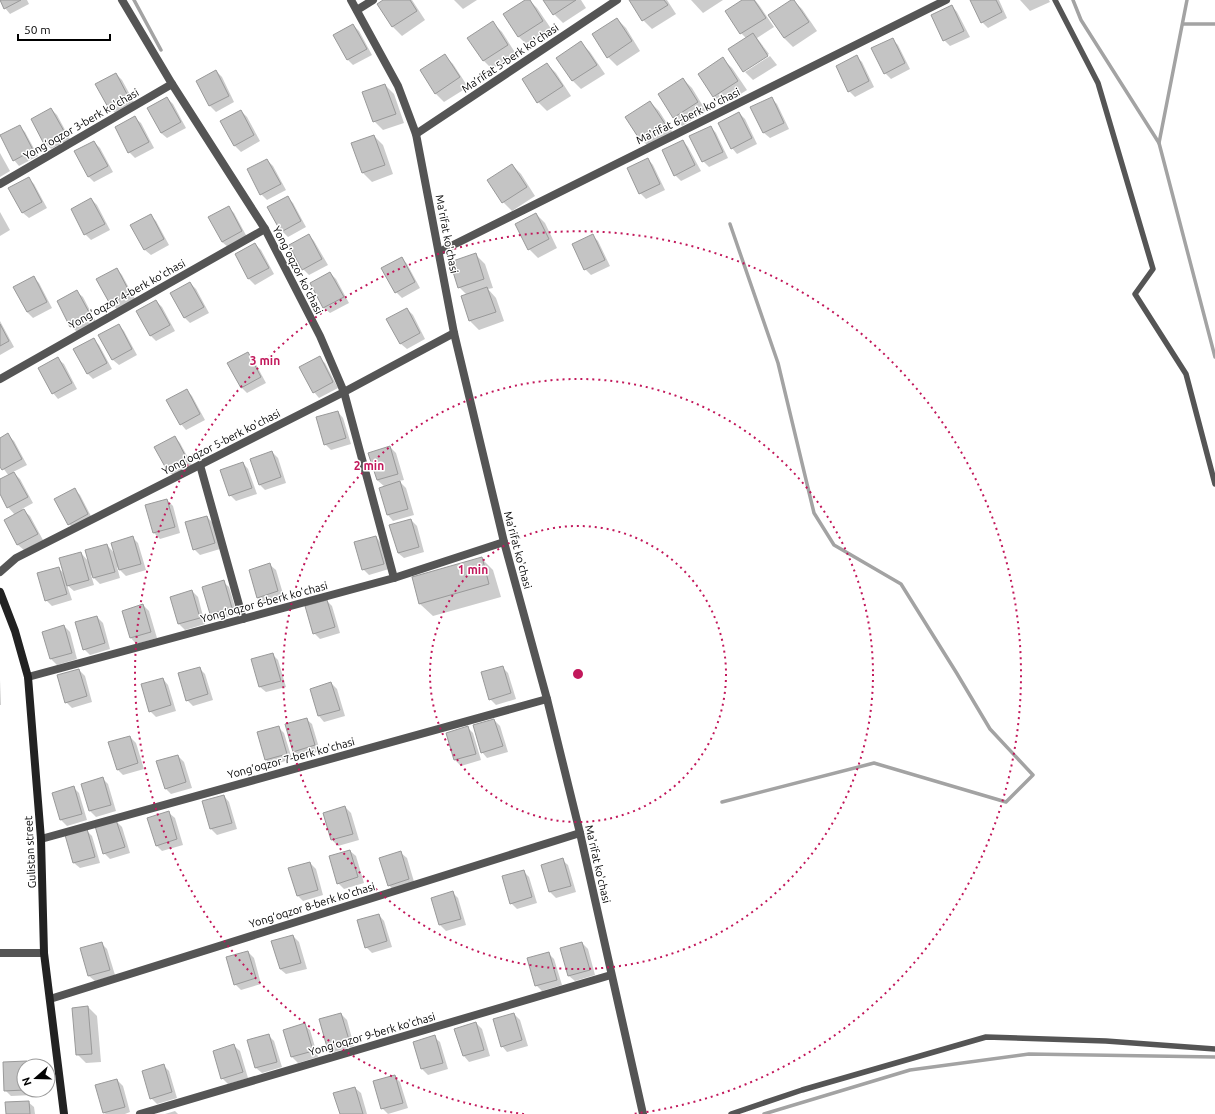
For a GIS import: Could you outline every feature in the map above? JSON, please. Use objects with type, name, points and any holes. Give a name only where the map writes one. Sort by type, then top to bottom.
[{"type":"main road","name":"Gulistan street","points":[[0,592],[15,632],[28,677],[41,839],[44,952],[64,1114]]},
{"type":"street","name":"Yong'oqzor ko'chasi","points":[[122,0],[172,84],[265,229],[320,336],[344,392],[394,578]]},
{"type":"street","name":"Ma'rifat ko'chasi","points":[[351,0],[398,86],[416,134],[454,333],[504,542],[547,699],[580,833],[643,1114]]},
{"type":"street","points":[[357,10],[373,0]]},
{"type":"street","name":"Ma’rifat 5-berk ko'chasi","points":[[416,134],[617,0]]},
{"type":"street","name":"Ma’rifat 6-berk ko'chasi","points":[[439,252],[946,0]]},
{"type":"street","name":"Yong‘oqzor 3-berk ko'chasi","points":[[0,184],[172,84]]},
{"type":"street","name":"Yong‘oqzor 4-berk ko'chasi","points":[[0,379],[265,229]]},
{"type":"street","name":"Yong‘oqzor 5-berk ko'chasi","points":[[0,572],[16,558],[344,392],[454,333]]},
{"type":"street","points":[[200,464],[243,619]]},
{"type":"street","name":"Yong‘oqzor 6-berk ko'chasi","points":[[28,677],[394,578],[504,542]]},
{"type":"street","name":"Yong‘oqzor 7-berk ko'chasi","points":[[41,839],[547,699]]},
{"type":"street","name":"Yong‘oqzor 8-berk ko'chasi","points":[[50,999],[580,833]]},
{"type":"street","points":[[0,953],[44,952]]},
{"type":"street","name":"Yong‘oqzor 9-berk ko'chasi","points":[[140,1114],[611,975]]},
{"type":"lane","points":[[1055,0],[1098,83],[1153,269],[1135,294],[1186,374],[1215,484]]},
{"type":"lane","points":[[731,1114],[802,1090],[986,1037],[1106,1041],[1215,1049]]},
{"type":"building","points":[[0,0],[21,0],[4,9]]},
{"type":"building","points":[[383,0],[410,0],[417,11],[392,27],[377,4]]},
{"type":"building","points":[[525,0],[530,0],[543,21],[518,37],[503,14]]},
{"type":"building","points":[[543,0],[576,0],[553,15]]},
{"type":"building","points":[[629,0],[664,0],[668,5],[642,21]]},
{"type":"building","points":[[742,0],[754,0],[766,18],[740,34],[725,11]]},
{"type":"building","points":[[791,0],[794,0],[809,22],[784,38],[768,15]]},
{"type":"building","points":[[970,0],[996,0],[1002,12],[981,23]]},
{"type":"building","points":[[952,5],[964,31],[943,41],[931,15]]},
{"type":"building","points":[[617,18],[632,41],[607,58],[592,34]]},
{"type":"building","points":[[493,21],[508,45],[483,61],[467,38]]},
{"type":"building","points":[[353,24],[367,49],[347,60],[333,35]]},
{"type":"building","points":[[753,33],[768,56],[743,72],[728,49]]},
{"type":"building","points":[[893,38],[905,63],[884,74],[871,48]]},
{"type":"building","points":[[581,41],[597,65],[572,81],[556,58]]},
{"type":"building","points":[[445,54],[460,77],[435,94],[420,70]]},
{"type":"building","points":[[857,55],[869,81],[848,92],[836,66]]},
{"type":"building","points":[[723,57],[738,81],[713,97],[698,74]]},
{"type":"building","points":[[547,63],[563,86],[537,103],[522,79]]},
{"type":"building","points":[[216,70],[229,96],[209,106],[196,81]]},
{"type":"building","points":[[116,73],[129,98],[109,109],[95,84]]},
{"type":"building","points":[[683,78],[698,102],[673,118],[658,94]]},
{"type":"building","points":[[385,84],[396,114],[373,122],[362,92]]},
{"type":"building","points":[[167,97],[181,122],[161,133],[147,108]]},
{"type":"building","points":[[772,97],[784,123],[763,133],[750,107]]},
{"type":"building","points":[[650,101],[665,124],[640,140],[625,117]]},
{"type":"building","points":[[51,108],[65,133],[44,144],[31,119]]},
{"type":"building","points":[[241,110],[254,135],[234,146],[220,121]]},
{"type":"building","points":[[739,112],[752,138],[731,149],[718,123]]},
{"type":"building","points":[[135,116],[149,142],[128,153],[115,127]]},
{"type":"building","points":[[20,125],[33,150],[13,161],[0,135]]},
{"type":"building","points":[[711,126],[723,152],[702,162],[689,136]]},
{"type":"building","points":[[374,135],[385,165],[362,173],[351,143]]},
{"type":"building","points":[[683,140],[695,165],[674,176],[662,150]]},
{"type":"building","points":[[94,141],[108,166],[88,177],[74,151]]},
{"type":"building","points":[[648,158],[660,184],[639,194],[627,168]]},
{"type":"building","points":[[267,159],[281,184],[260,195],[247,169]]},
{"type":"building","points":[[512,164],[527,187],[502,203],[487,180]]},
{"type":"building","points":[[29,177],[42,202],[22,213],[8,188]]},
{"type":"building","points":[[288,196],[301,221],[281,232],[267,207]]},
{"type":"building","points":[[91,198],[105,224],[84,235],[71,209]]},
{"type":"building","points":[[229,206],[242,231],[222,242],[208,217]]},
{"type":"building","points":[[536,213],[549,239],[528,250],[515,224]]},
{"type":"building","points":[[151,214],[164,239],[144,250],[130,225]]},
{"type":"building","points":[[309,234],[322,259],[302,270],[289,245]]},
{"type":"building","points":[[593,234],[605,260],[584,270],[572,244]]},
{"type":"building","points":[[255,243],[269,268],[248,279],[235,254]]},
{"type":"building","points":[[476,253],[484,279],[458,288],[450,262]]},
{"type":"building","points":[[402,257],[415,282],[395,293],[381,268]]},
{"type":"building","points":[[117,268],[130,293],[110,304],[96,279]]},
{"type":"building","points":[[330,272],[344,297],[323,308],[310,283]]},
{"type":"building","points":[[34,276],[47,302],[27,312],[13,287]]},
{"type":"building","points":[[190,282],[204,307],[184,318],[170,293]]},
{"type":"building","points":[[487,287],[496,312],[469,321],[461,296]]},
{"type":"building","points":[[77,290],[91,316],[70,327],[57,301]]},
{"type":"building","points":[[156,300],[170,325],[150,336],[136,311]]},
{"type":"building","points":[[407,308],[420,333],[400,344],[386,319]]},
{"type":"building","points":[[0,324],[9,341],[0,346]]},
{"type":"building","points":[[119,324],[132,349],[112,360],[98,335]]},
{"type":"building","points":[[94,338],[107,363],[87,374],[73,349]]},
{"type":"building","points":[[248,352],[261,377],[241,388],[227,363]]},
{"type":"building","points":[[320,356],[333,382],[313,393],[299,367]]},
{"type":"building","points":[[58,357],[72,383],[52,394],[38,368]]},
{"type":"building","points":[[187,389],[200,414],[180,425],[166,400]]},
{"type":"building","points":[[338,411],[346,438],[324,445],[316,417]]},
{"type":"building","points":[[8,433],[22,459],[2,470],[0,467],[0,438]]},
{"type":"building","points":[[175,436],[188,461],[168,472],[154,447]]},
{"type":"building","points":[[390,446],[398,474],[377,480],[368,453]]},
{"type":"building","points":[[272,451],[281,477],[259,485],[250,459]]},
{"type":"building","points":[[243,462],[252,488],[229,496],[220,470]]},
{"type":"building","points":[[14,472],[28,497],[7,508],[0,494],[0,479]]},
{"type":"building","points":[[400,481],[408,509],[387,515],[379,488]]},
{"type":"building","points":[[75,488],[88,514],[68,525],[54,499]]},
{"type":"building","points":[[167,499],[175,527],[153,533],[145,505]]},
{"type":"building","points":[[24,509],[38,534],[17,545],[4,520]]},
{"type":"building","points":[[207,516],[215,543],[193,550],[185,522]]},
{"type":"building","points":[[411,519],[419,547],[398,553],[389,525]]},
{"type":"building","points":[[133,536],[141,564],[119,570],[111,543]]},
{"type":"building","points":[[376,536],[384,564],[362,570],[354,542]]},
{"type":"building","points":[[107,544],[115,572],[93,578],[85,550]]},
{"type":"building","points":[[81,552],[89,580],[67,586],[59,558]]},
{"type":"building","points":[[482,557],[489,584],[419,604],[412,577]]},
{"type":"building","points":[[270,563],[278,591],[257,598],[249,570]]},
{"type":"building","points":[[59,567],[67,594],[45,601],[37,573]]},
{"type":"building","points":[[224,580],[232,608],[210,614],[202,587]]},
{"type":"building","points":[[192,590],[200,618],[178,624],[170,597]]},
{"type":"building","points":[[327,600],[335,627],[313,634],[305,606]]},
{"type":"building","points":[[143,604],[151,632],[130,638],[122,611]]},
{"type":"building","points":[[97,616],[105,643],[83,650],[75,622]]},
{"type":"building","points":[[64,625],[72,653],[50,659],[42,632]]},
{"type":"building","points":[[273,653],[281,681],[259,687],[251,659]]},
{"type":"building","points":[[503,666],[511,693],[489,700],[481,672]]},
{"type":"building","points":[[200,667],[208,694],[186,701],[178,673]]},
{"type":"building","points":[[79,669],[87,696],[65,703],[57,675]]},
{"type":"building","points":[[163,678],[171,705],[149,712],[141,684]]},
{"type":"building","points":[[331,682],[340,710],[318,716],[310,689]]},
{"type":"building","points":[[307,718],[315,745],[293,752],[285,724]]},
{"type":"building","points":[[494,719],[503,746],[481,753],[473,725]]},
{"type":"building","points":[[279,726],[287,754],[265,760],[257,732]]},
{"type":"building","points":[[468,726],[476,754],[454,760],[446,733]]},
{"type":"building","points":[[130,736],[138,763],[117,770],[108,742]]},
{"type":"building","points":[[178,755],[186,782],[165,789],[156,761]]},
{"type":"building","points":[[103,777],[111,805],[89,811],[81,784]]},
{"type":"building","points":[[74,786],[82,814],[60,820],[52,793]]},
{"type":"building","points":[[224,795],[232,823],[210,829],[202,801]]},
{"type":"building","points":[[345,806],[353,834],[331,840],[323,813]]},
{"type":"building","points":[[169,811],[177,839],[156,846],[147,818]]},
{"type":"building","points":[[116,820],[125,847],[103,854],[95,826]]},
{"type":"building","points":[[87,829],[95,857],[73,863],[65,835]]},
{"type":"building","points":[[350,850],[358,877],[337,884],[329,856]]},
{"type":"building","points":[[401,851],[409,879],[388,886],[379,858]]},
{"type":"building","points":[[563,858],[571,886],[549,892],[541,865]]},
{"type":"building","points":[[310,862],[318,890],[297,896],[288,868]]},
{"type":"building","points":[[524,870],[532,897],[510,904],[502,876]]},
{"type":"building","points":[[453,891],[461,919],[439,925],[431,898]]},
{"type":"building","points":[[379,914],[387,941],[365,948],[357,920]]},
{"type":"building","points":[[293,935],[301,963],[280,969],[271,941]]},
{"type":"building","points":[[102,942],[110,970],[88,976],[80,948]]},
{"type":"building","points":[[582,942],[590,970],[568,976],[560,948]]},
{"type":"building","points":[[248,951],[256,978],[234,985],[226,957]]},
{"type":"building","points":[[549,952],[557,980],[535,986],[527,958]]},
{"type":"building","points":[[88,1006],[92,1054],[76,1055],[72,1008]]},
{"type":"building","points":[[341,1013],[349,1040],[327,1047],[319,1019]]},
{"type":"building","points":[[514,1013],[522,1040],[501,1047],[493,1019]]},
{"type":"building","points":[[476,1022],[484,1050],[463,1056],[454,1029]]},
{"type":"building","points":[[305,1023],[313,1051],[291,1057],[283,1030]]},
{"type":"building","points":[[269,1034],[277,1062],[255,1068],[247,1040]]},
{"type":"building","points":[[435,1035],[443,1063],[421,1069],[413,1042]]},
{"type":"building","points":[[234,1044],[243,1072],[221,1079],[213,1051]]},
{"type":"building","points":[[16,1061],[16,1090],[4,1091],[3,1062]]},
{"type":"building","points":[[164,1064],[172,1092],[150,1099],[142,1071]]},
{"type":"building","points":[[395,1075],[403,1103],[381,1109],[373,1081]]},
{"type":"building","points":[[117,1079],[125,1107],[103,1113],[95,1085]]},
{"type":"building","points":[[355,1087],[363,1114],[340,1114],[333,1093]]},
{"type":"building","points":[[29,1101],[30,1114],[6,1114],[5,1102]]},
{"type":"waterway","points":[[134,0],[161,50]]},
{"type":"waterway","points":[[1073,0],[1081,20],[1159,143],[1215,357]]},
{"type":"waterway","points":[[1159,143],[1187,0]]},
{"type":"waterway","points":[[1183,24],[1215,24]]},
{"type":"waterway","points":[[722,802],[874,763],[1006,802],[1033,775],[990,729],[901,584],[834,545],[814,513],[778,363],[730,224]]},
{"type":"waterway","points":[[764,1114],[910,1070],[1029,1054],[1215,1057]]}]
